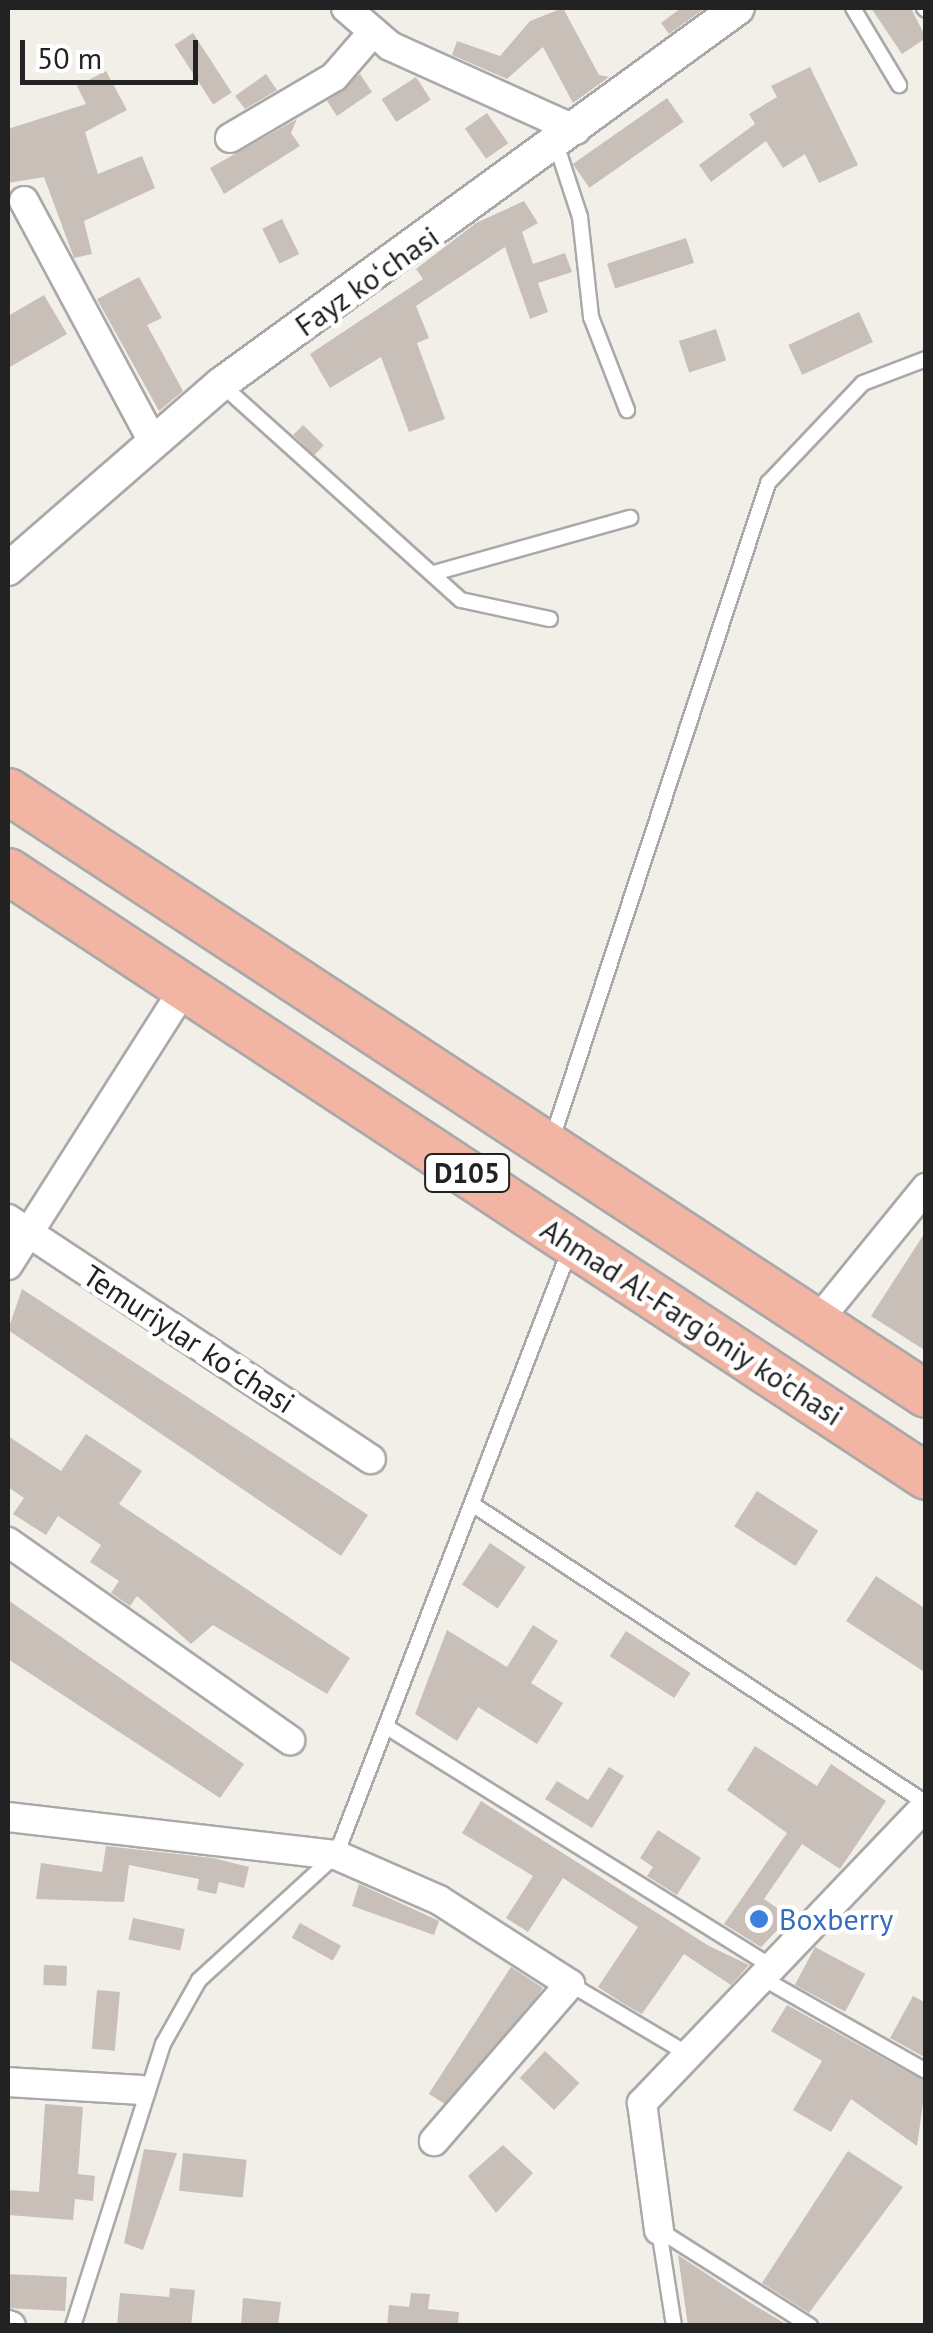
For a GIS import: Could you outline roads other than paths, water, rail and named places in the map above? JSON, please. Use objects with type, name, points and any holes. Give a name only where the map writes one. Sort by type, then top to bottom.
[{"type":"highway","name":"D105","points":[[8,791],[926,1394]]},
{"type":"highway","name":"Ahmad Al-Farg'oniy ko'chasi","points":[[8,871],[926,1476]]},
{"type":"street","points":[[346,8],[373,32],[567,139]]},
{"type":"street","name":"Fayz koʻchasi","points":[[8,569],[152,440],[222,384],[567,139],[738,8]]},
{"type":"street","points":[[230,138],[334,77],[373,32]]},
{"type":"street","points":[[24,200],[152,440]]},
{"type":"street","points":[[8,1266],[18,1226],[185,987]]},
{"type":"street","points":[[814,1324],[926,1188]]},
{"type":"street","name":"Temuriylar koʻchasi","points":[[18,1226],[371,1459]]},
{"type":"street","points":[[8,1542],[290,1740]]},
{"type":"street","points":[[659,2230],[640,2116],[688,2054],[770,1974],[926,1804]]},
{"type":"street","points":[[8,1817],[336,1855],[439,1900],[570,1984],[434,2141]]},
{"type":"street","points":[[8,2082],[141,2090]]},
{"type":"lane","points":[[853,8],[899,85]]},
{"type":"lane","points":[[567,139],[591,318],[627,410]]},
{"type":"lane","points":[[549,1149],[684,716],[768,483],[864,383],[926,358]]},
{"type":"lane","points":[[222,384],[461,600],[550,619]]},
{"type":"lane","points":[[434,573],[630,518]]},
{"type":"lane","points":[[72,2326],[97,2272],[141,2090],[199,1980],[336,1855],[390,1728],[572,1244]]},
{"type":"lane","points":[[475,1506],[926,1804]]},
{"type":"lane","points":[[390,1728],[926,2071]]},
{"type":"lane","points":[[570,1984],[688,2054]]},
{"type":"lane","points":[[659,2230],[674,2326]]},
{"type":"lane","points":[[659,2230],[810,2326]]},
{"type":"place","name":"Boxberry","points":[[759,1919]]}]
